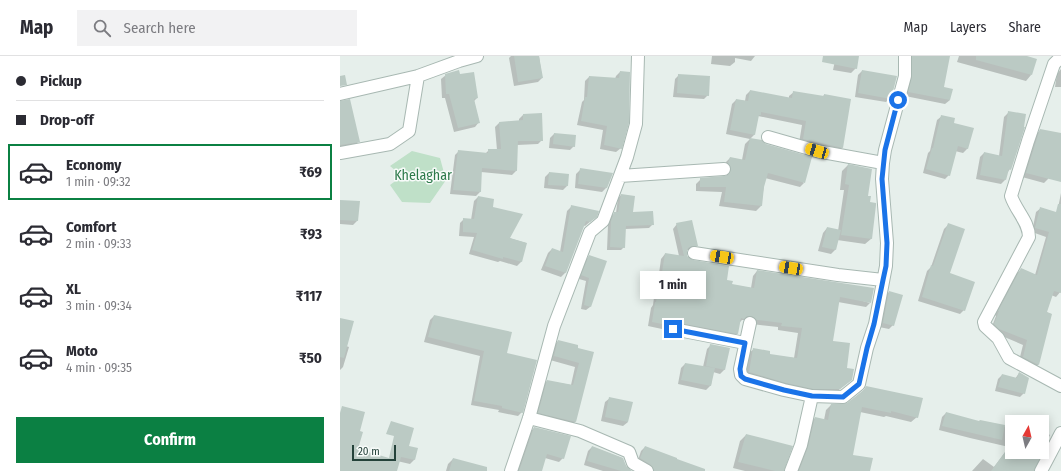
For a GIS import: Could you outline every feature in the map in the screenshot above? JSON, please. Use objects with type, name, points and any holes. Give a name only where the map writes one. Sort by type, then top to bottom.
[{"type":"street","points":[[340,94],[418,76],[477,56]]},
{"type":"street","points":[[511,471],[529,418],[554,326],[590,232],[604,221],[636,124],[638,56]]},
{"type":"street","points":[[750,323],[740,369],[741,376],[745,379],[812,396],[843,397],[859,384],[874,324],[886,266],[887,243],[882,179],[883,162],[905,76],[905,56]]},
{"type":"street","points":[[1061,57],[1054,64],[1011,196],[1029,229],[1029,237],[984,322],[985,326],[998,338],[1009,358],[1061,386]]},
{"type":"street","points":[[340,152],[390,144],[409,131],[418,76]]},
{"type":"street","points":[[768,137],[817,151],[883,162]]},
{"type":"street","points":[[620,176],[724,169]]},
{"type":"street","points":[[694,253],[838,275],[883,280]]},
{"type":"street","points":[[673,329],[745,343]]},
{"type":"street","points":[[791,471],[801,444],[812,396]]},
{"type":"street","points":[[529,418],[580,431],[629,452],[633,464],[647,471]]},
{"type":"street","points":[[1041,471],[1061,433]]},
{"type":"green space","name":"Khelaghar","points":[[412,151],[440,158],[446,180],[430,203],[402,202],[390,185],[402,176],[390,166]]},
{"type":"building","points":[[514,56],[539,56],[543,78],[518,82]]},
{"type":"building","points":[[823,56],[859,56],[857,69],[822,62]]},
{"type":"building","points":[[912,56],[950,56],[944,87],[953,89],[950,100],[908,92],[912,76]]},
{"type":"building","points":[[976,56],[1027,56],[1037,59],[1032,75],[976,60]]},
{"type":"building","points":[[459,70],[460,74],[474,72],[478,98],[474,99],[480,123],[458,128],[449,94],[446,94],[445,74]]},
{"type":"building","points":[[862,70],[897,76],[891,99],[858,93]]},
{"type":"building","points":[[620,71],[630,72],[629,123],[622,149],[604,145],[607,126],[581,121],[585,97],[587,97],[589,76],[619,78]]},
{"type":"building","points":[[678,74],[710,76],[709,96],[677,93]]},
{"type":"building","points":[[345,75],[347,85],[340,86],[340,76]]},
{"type":"building","points":[[750,90],[792,98],[793,91],[824,96],[824,94],[851,99],[843,148],[803,139],[806,121],[761,112],[755,135],[730,130],[736,99],[748,101]]},
{"type":"building","points":[[350,99],[360,142],[340,145],[340,101]]},
{"type":"building","points":[[1008,111],[1026,114],[1025,127],[1011,170],[1009,169],[1006,180],[980,175],[984,152],[1002,156]]},
{"type":"building","points":[[542,113],[543,141],[518,141],[517,171],[482,168],[481,192],[453,190],[458,150],[488,153],[488,149],[501,149],[499,122],[523,120],[523,114]]},
{"type":"building","points":[[941,115],[955,118],[954,123],[974,128],[968,149],[958,146],[950,176],[926,169]]},
{"type":"building","points":[[1040,129],[1061,133],[1061,182],[1026,173]]},
{"type":"building","points":[[554,133],[576,135],[575,147],[553,144]]},
{"type":"building","points":[[750,138],[762,140],[766,144],[812,157],[805,183],[768,173],[764,187],[762,206],[724,202],[726,187],[700,187],[700,178],[728,175],[731,169],[728,163],[730,157],[745,160]]},
{"type":"building","points":[[848,164],[872,169],[868,196],[871,196],[870,202],[876,203],[876,205],[872,239],[841,235],[849,185],[845,184]]},
{"type":"building","points":[[580,168],[613,173],[607,188],[578,184]]},
{"type":"building","points":[[549,172],[569,174],[568,186],[548,185]]},
{"type":"building","points":[[621,194],[635,196],[633,212],[653,211],[654,225],[626,226],[625,248],[610,247],[611,221],[614,212],[618,212]]},
{"type":"building","points":[[478,196],[494,199],[493,207],[523,214],[510,238],[527,243],[522,262],[503,257],[503,259],[472,250],[477,233],[463,232],[463,218],[474,219]]},
{"type":"building","points":[[340,200],[360,201],[358,221],[340,220]]},
{"type":"building","points":[[1058,204],[1061,204],[1061,293],[1054,291],[1047,312],[1052,314],[1039,365],[1023,357],[1027,340],[999,329],[994,324],[998,311],[1021,268],[1037,275],[1049,232],[1035,228],[1040,207],[1056,212]]},
{"type":"building","points":[[571,205],[599,211],[597,217],[590,222],[586,221],[566,273],[545,266],[552,248],[563,252]]},
{"type":"building","points":[[692,220],[698,246],[688,248],[687,256],[693,260],[729,266],[727,280],[733,281],[732,284],[754,288],[757,270],[874,288],[871,303],[840,297],[833,341],[850,343],[847,368],[854,369],[852,380],[840,389],[813,389],[749,372],[753,348],[770,351],[770,354],[797,358],[802,328],[781,326],[782,323],[757,320],[751,316],[747,316],[744,319],[741,318],[738,334],[674,322],[670,322],[667,325],[652,322],[665,253],[684,256],[676,223]]},
{"type":"building","points":[[948,223],[965,229],[950,273],[975,282],[965,311],[922,297],[931,265],[933,266]]},
{"type":"building","points":[[827,227],[841,230],[836,250],[822,247]]},
{"type":"building","points":[[589,255],[607,261],[591,307],[584,305],[589,278],[581,275]]},
{"type":"building","points":[[889,291],[903,295],[894,326],[883,323]]},
{"type":"building","points":[[434,315],[512,332],[507,353],[537,360],[523,413],[502,408],[502,406],[474,401],[484,351],[428,337]]},
{"type":"building","points":[[340,318],[354,321],[344,358],[340,357]]},
{"type":"building","points":[[558,340],[578,345],[578,348],[594,352],[576,422],[538,413],[547,380],[573,385],[579,363],[554,356]]},
{"type":"building","points":[[710,344],[730,348],[725,370],[706,366]]},
{"type":"building","points":[[685,363],[715,368],[711,386],[681,380]]},
{"type":"building","points":[[1019,372],[1029,378],[1025,394],[998,387],[1002,374],[1017,378]]},
{"type":"building","points":[[866,386],[923,398],[918,418],[891,411],[891,413],[862,407],[853,455],[873,458],[870,471],[799,471],[808,447],[815,417],[828,420],[831,404],[847,403],[864,390]]},
{"type":"building","points":[[609,397],[633,402],[628,422],[605,417]]},
{"type":"building","points":[[342,406],[365,412],[360,431],[363,432],[358,449],[389,458],[394,436],[386,434],[391,421],[414,428],[409,446],[418,448],[415,460],[401,457],[397,471],[340,471],[340,413]]},
{"type":"building","points":[[946,412],[979,421],[1005,425],[1002,440],[942,426]]},
{"type":"building","points":[[534,427],[571,436],[564,459],[547,454],[542,471],[519,471]]},
{"type":"building","points":[[746,434],[793,446],[784,471],[775,471],[738,462]]},
{"type":"building","points":[[592,446],[623,458],[626,466],[632,471],[621,471],[587,461]]},
{"type":"building","points":[[645,446],[705,469],[705,471],[654,471],[651,465],[640,458]]},
{"type":"building","points":[[1005,452],[1005,459],[1040,459],[1034,471],[991,471]]},
{"type":"building","points":[[453,458],[487,467],[487,471],[449,471]]},
{"type":"route","points":[[673,329],[745,343],[740,369],[741,376],[745,379],[812,396],[843,397],[859,384],[881,295],[886,266],[887,243],[882,179],[885,150],[898,100]]}]
